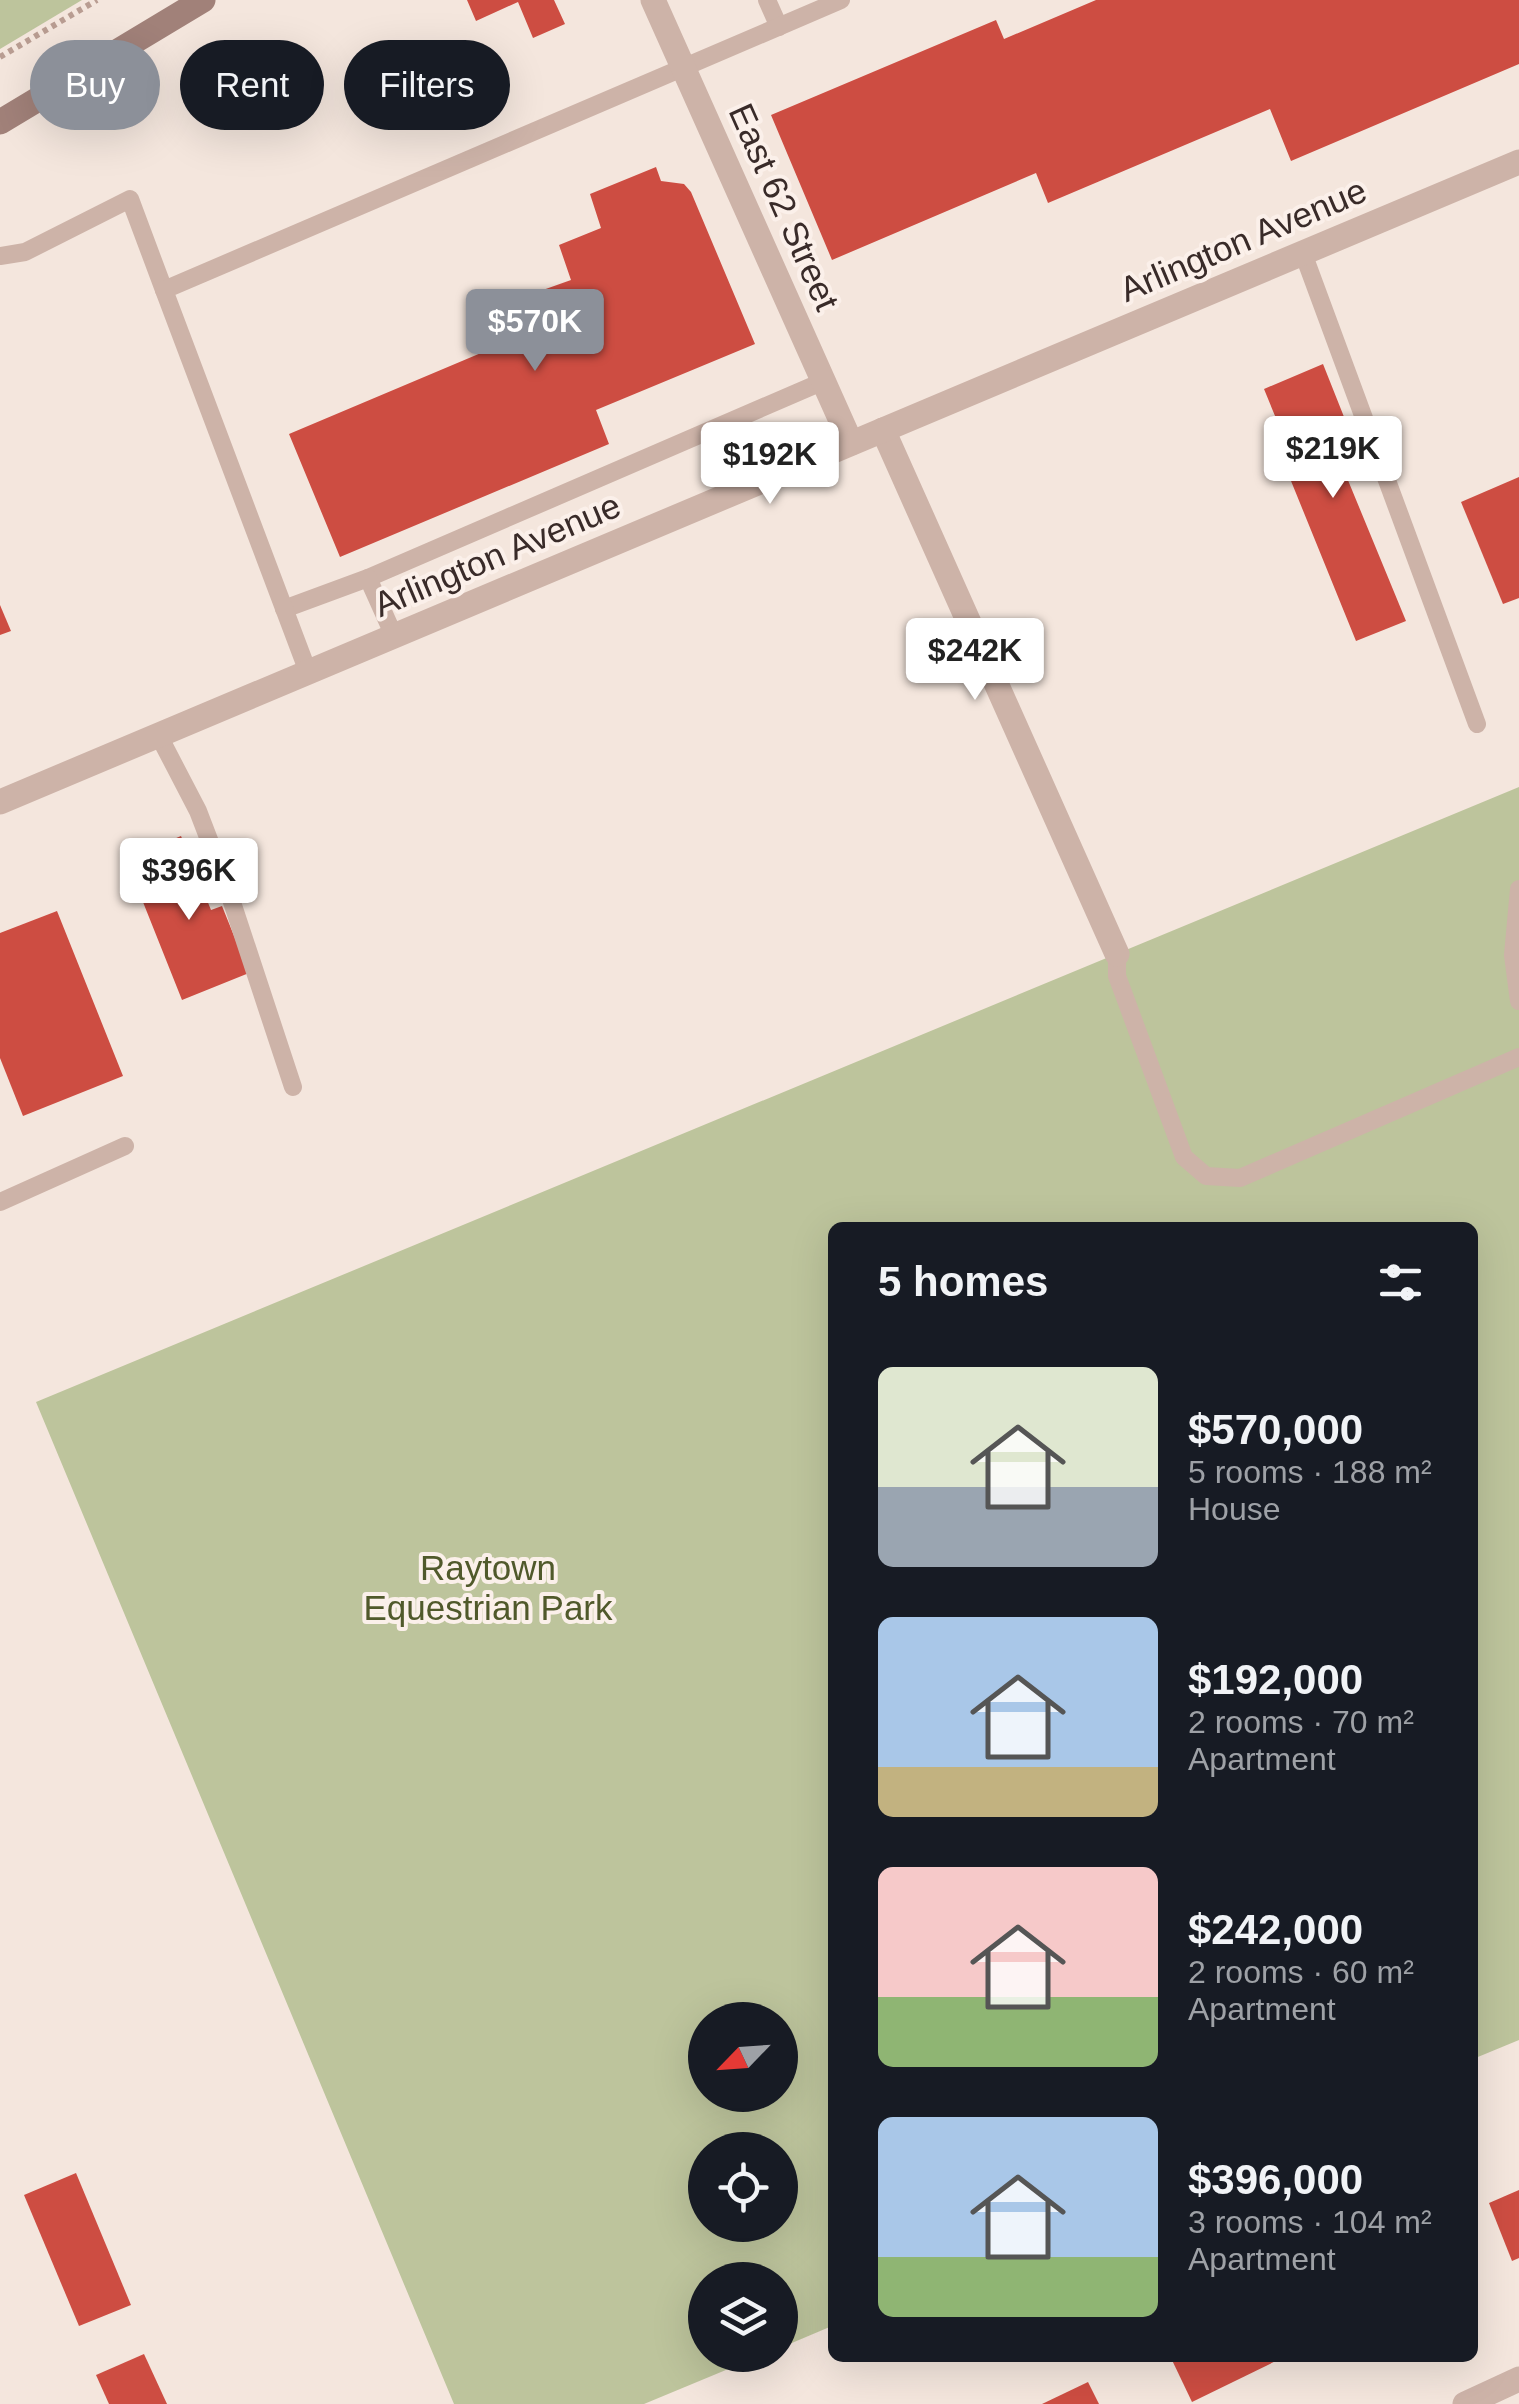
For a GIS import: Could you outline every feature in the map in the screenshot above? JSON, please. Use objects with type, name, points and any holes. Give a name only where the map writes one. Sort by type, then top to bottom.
[{"type":"main road","points":[[0,122],[202,0]]},
{"type":"street","name":"East 62 Street","points":[[653,0],[851,443]]},
{"type":"street","name":"Arlington Avenue","points":[[0,802],[1519,162]]},
{"type":"street","points":[[883,430],[1117,954]]},
{"type":"street","points":[[1465,2404],[1519,2379]]},
{"type":"lane","points":[[766,0],[778,27]]},
{"type":"lane","points":[[164,290],[840,0]]},
{"type":"lane","points":[[0,256],[26,252],[130,200],[308,672]]},
{"type":"lane","points":[[1303,253],[1477,724]]},
{"type":"lane","points":[[284,609],[368,578],[824,381]]},
{"type":"lane","points":[[368,578],[394,636]]},
{"type":"lane","points":[[158,736],[198,811],[293,1086]]},
{"type":"lane","points":[[1519,889],[1514,955],[1519,1001]]},
{"type":"lane","points":[[1117,954],[1116,976],[1184,1158],[1206,1176],[1240,1178],[1519,1057]]},
{"type":"lane","points":[[0,1202],[126,1146]]},
{"type":"path","points":[[0,57],[96,0]]},
{"type":"green space","points":[[0,0],[82,0],[0,49]]},
{"type":"green space","name":"Raytown Equestrian Park","points":[[1519,787],[1519,2040],[1478,2057],[1478,1222],[828,1222],[828,2328],[798,2340],[798,2262],[688,2262],[688,2372],[721,2372],[644,2404],[454,2404],[36,1402]]},
{"type":"building","points":[[467,0],[554,0],[565,24],[533,38],[518,2],[476,21]]},
{"type":"building","points":[[1096,0],[1519,0],[1519,64],[1291,161],[1270,109],[1048,203],[1036,173],[832,260],[771,115],[996,20],[1004,39]]},
{"type":"building","points":[[656,167],[661,181],[684,184],[691,192],[755,344],[596,410],[609,444],[340,557],[289,434],[538,329],[526,296],[571,280],[559,245],[601,228],[590,194]]},
{"type":"building","points":[[1323,364],[1350,432],[1331,439],[1406,621],[1356,641],[1289,476],[1298,472],[1264,389]]},
{"type":"building","points":[[1519,477],[1519,598],[1503,604],[1461,502]]},
{"type":"building","points":[[0,605],[11,631],[0,635]]},
{"type":"building","points":[[181,836],[211,910],[222,906],[249,973],[182,1000],[137,887],[153,880],[143,852]]},
{"type":"building","points":[[57,911],[123,1076],[23,1116],[0,1058],[0,933]]},
{"type":"building","points":[[76,2173],[131,2305],[79,2326],[24,2195]]},
{"type":"building","points":[[1519,2190],[1519,2258],[1512,2261],[1489,2203]]},
{"type":"building","points":[[144,2354],[167,2404],[109,2404],[96,2375]]},
{"type":"building","points":[[1173,2362],[1274,2362],[1192,2402]]},
{"type":"building","points":[[1088,2382],[1099,2404],[1042,2404]]}]
